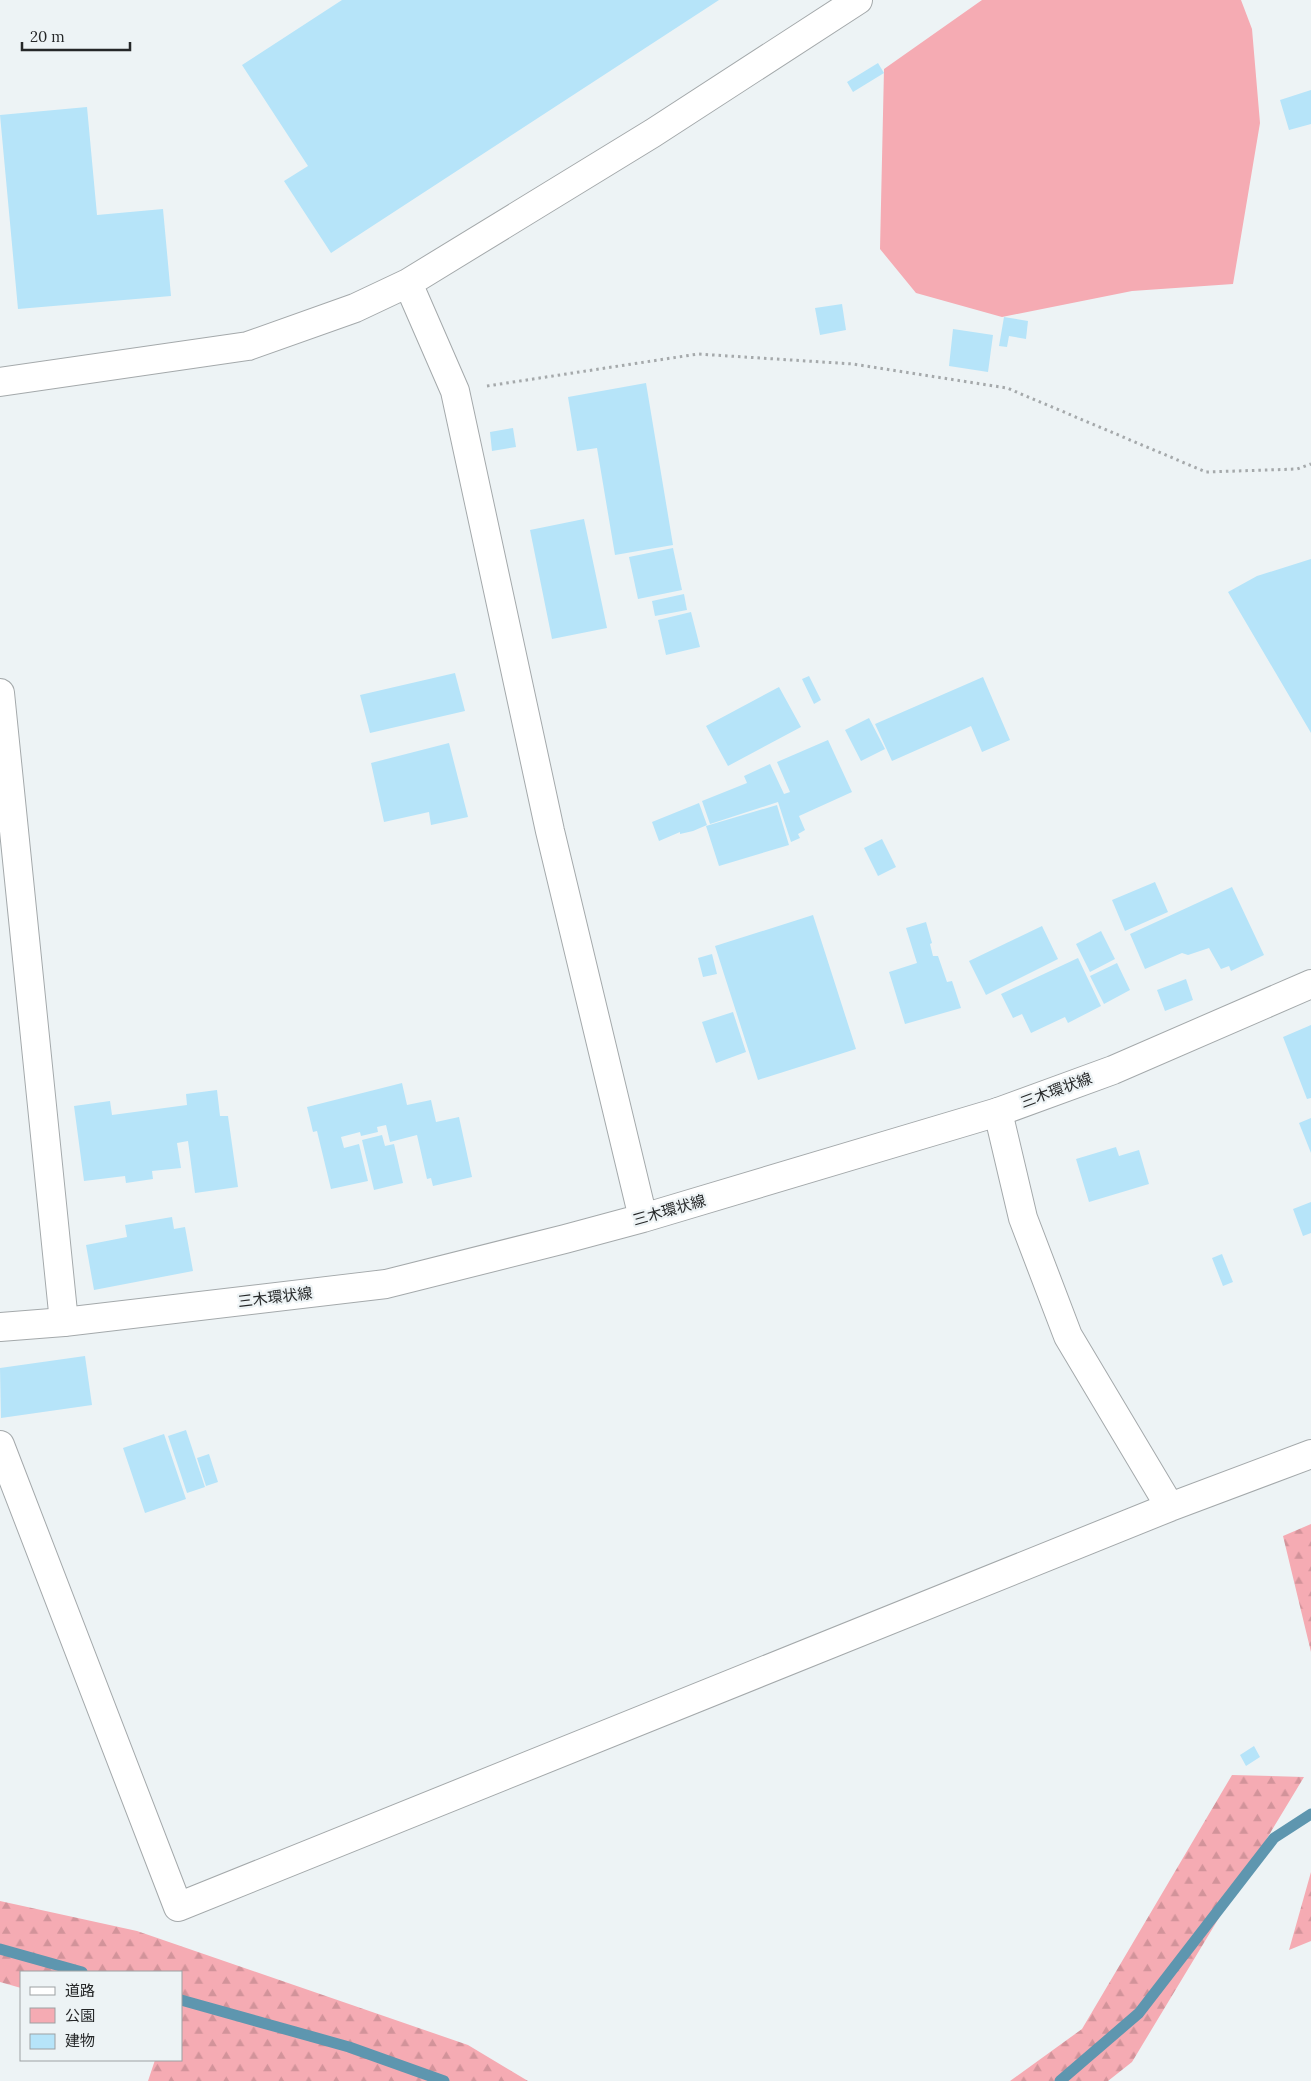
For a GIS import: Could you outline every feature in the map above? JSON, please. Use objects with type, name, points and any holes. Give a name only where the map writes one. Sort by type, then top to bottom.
[{"type":"street","points":[[0,382],[248,346],[355,308],[408,283],[653,133],[858,0]]},
{"type":"street","points":[[408,283],[455,391],[550,831],[643,1218]]},
{"type":"street","points":[[0,693],[8,833],[64,1322]]},
{"type":"street","name":"三木環状線","points":[[0,1326],[64,1322],[386,1284],[643,1218],[998,1112],[1113,1070],[1311,984]]},
{"type":"street","points":[[998,1112],[1023,1218],[1068,1336],[1170,1507]]},
{"type":"street","points":[[0,1445],[178,1907],[1170,1507],[1311,1454]]},
{"type":"path","points":[[455,391],[698,354],[853,364],[1007,388],[1206,472],[1297,469],[1311,464]]},
{"type":"green space","points":[[982,0],[1241,0],[1252,29],[1260,123],[1233,284],[1132,291],[1002,317],[916,293],[880,249],[884,69]]},
{"type":"green space","points":[[1311,1524],[1311,1652],[1283,1536]]},
{"type":"green space","points":[[1232,1775],[1304,1777],[1132,2062],[1108,2081],[1010,2081],[1082,2029]]},
{"type":"green space","points":[[1311,1872],[1311,1941],[1289,1950]]},
{"type":"green space","points":[[0,1901],[137,1931],[468,2045],[528,2081],[148,2081],[155,2061],[182,2061],[182,1971],[20,1971],[20,1988],[0,1982]]},
{"type":"building","points":[[342,0],[719,0],[331,253],[284,181],[308,166],[242,65]]},
{"type":"building","points":[[878,63],[884,73],[853,92],[847,82]]},
{"type":"building","points":[[1311,90],[1311,124],[1289,130],[1280,100]]},
{"type":"building","points":[[87,107],[97,215],[163,209],[171,296],[18,309],[0,115]]},
{"type":"building","points":[[842,304],[846,330],[820,335],[815,308]]},
{"type":"building","points":[[1004,317],[1028,321],[1026,339],[1009,336],[1007,347],[999,346]]},
{"type":"building","points":[[953,329],[993,335],[988,372],[949,366]]},
{"type":"building","points":[[646,383],[673,545],[615,555],[597,448],[577,451],[568,397]]},
{"type":"building","points":[[513,428],[516,447],[492,451],[490,432]]},
{"type":"building","points":[[584,519],[607,628],[552,639],[530,530]]},
{"type":"building","points":[[673,548],[682,590],[638,599],[629,557]]},
{"type":"building","points":[[1311,559],[1311,733],[1228,592],[1257,576]]},
{"type":"building","points":[[684,594],[687,610],[655,616],[652,601]]},
{"type":"building","points":[[691,612],[700,647],[666,655],[658,620]]},
{"type":"building","points":[[455,673],[465,711],[370,733],[360,695]]},
{"type":"building","points":[[809,676],[821,700],[814,704],[802,679]]},
{"type":"building","points":[[983,677],[1010,740],[982,752],[971,726],[892,761],[875,724]]},
{"type":"building","points":[[779,687],[801,727],[728,766],[706,726]]},
{"type":"building","points":[[869,718],[885,749],[861,761],[845,730]]},
{"type":"building","points":[[828,740],[852,792],[799,816],[805,830],[798,834],[800,838],[791,842],[778,802],[710,824],[702,801],[747,783],[744,776],[770,764],[784,794],[790,792],[777,762]]},
{"type":"building","points":[[449,743],[468,817],[431,825],[429,812],[384,822],[371,763]]},
{"type":"building","points":[[699,803],[707,825],[693,831],[680,834],[680,832],[659,841],[652,822]]},
{"type":"building","points":[[777,805],[789,845],[719,866],[706,826]]},
{"type":"building","points":[[882,839],[896,867],[878,876],[864,848]]},
{"type":"building","points":[[1155,882],[1168,912],[1125,931],[1112,900]]},
{"type":"building","points":[[1232,887],[1264,955],[1231,971],[1229,966],[1221,969],[1209,948],[1188,955],[1182,953],[1145,969],[1130,934]]},
{"type":"building","points":[[813,915],[856,1049],[758,1080],[715,946]]},
{"type":"building","points":[[926,922],[932,943],[930,944],[933,956],[938,956],[947,982],[952,981],[961,1008],[905,1024],[889,972],[917,963],[906,928]]},
{"type":"building","points":[[1042,926],[1058,959],[986,995],[969,961]]},
{"type":"building","points":[[1101,931],[1115,959],[1090,972],[1076,944]]},
{"type":"building","points":[[712,954],[717,974],[703,977],[698,958]]},
{"type":"building","points":[[1078,958],[1101,1006],[1068,1023],[1065,1017],[1031,1033],[1022,1014],[1013,1018],[1001,994]]},
{"type":"building","points":[[1117,963],[1130,990],[1104,1004],[1090,976]]},
{"type":"building","points":[[1186,979],[1193,1000],[1165,1011],[1157,990]]},
{"type":"building","points":[[733,1012],[746,1052],[716,1063],[702,1022]]},
{"type":"building","points":[[1311,1025],[1311,1098],[1307,1099],[1283,1037]]},
{"type":"building","points":[[402,1083],[407,1105],[431,1100],[436,1122],[459,1117],[472,1177],[433,1186],[431,1178],[427,1179],[417,1135],[390,1142],[386,1125],[377,1127],[378,1132],[361,1136],[360,1132],[341,1137],[344,1148],[359,1144],[368,1181],[331,1189],[317,1131],[313,1132],[307,1107]]},
{"type":"building","points":[[217,1090],[220,1116],[228,1116],[238,1187],[195,1193],[188,1141],[177,1143],[181,1168],[152,1171],[153,1179],[126,1183],[125,1176],[84,1181],[74,1106],[110,1101],[112,1115],[187,1105],[186,1094]]},
{"type":"building","points":[[1311,1118],[1311,1153],[1299,1123]]},
{"type":"building","points":[[382,1135],[385,1146],[394,1144],[403,1183],[374,1190],[362,1140]]},
{"type":"building","points":[[1116,1147],[1119,1156],[1139,1150],[1149,1184],[1089,1202],[1076,1159]]},
{"type":"building","points":[[1311,1202],[1311,1233],[1303,1236],[1293,1209]]},
{"type":"building","points":[[172,1217],[174,1229],[185,1227],[193,1271],[94,1290],[86,1245],[127,1237],[125,1225]]},
{"type":"building","points":[[1222,1254],[1233,1282],[1223,1286],[1212,1258]]},
{"type":"building","points":[[85,1356],[92,1405],[1,1418],[0,1368]]},
{"type":"building","points":[[186,1430],[205,1487],[187,1493],[168,1436]]},
{"type":"building","points":[[164,1434],[186,1499],[145,1513],[123,1448]]},
{"type":"building","points":[[209,1454],[218,1482],[206,1486],[197,1458]]},
{"type":"building","points":[[1254,1746],[1260,1757],[1246,1766],[1240,1755]]},
{"type":"waterway","points":[[1060,2081],[1139,2013],[1274,1838],[1311,1814]]},
{"type":"waterway","points":[[0,1949],[78,1971]]},
{"type":"waterway","points":[[182,2000],[349,2047],[444,2081]]}]
